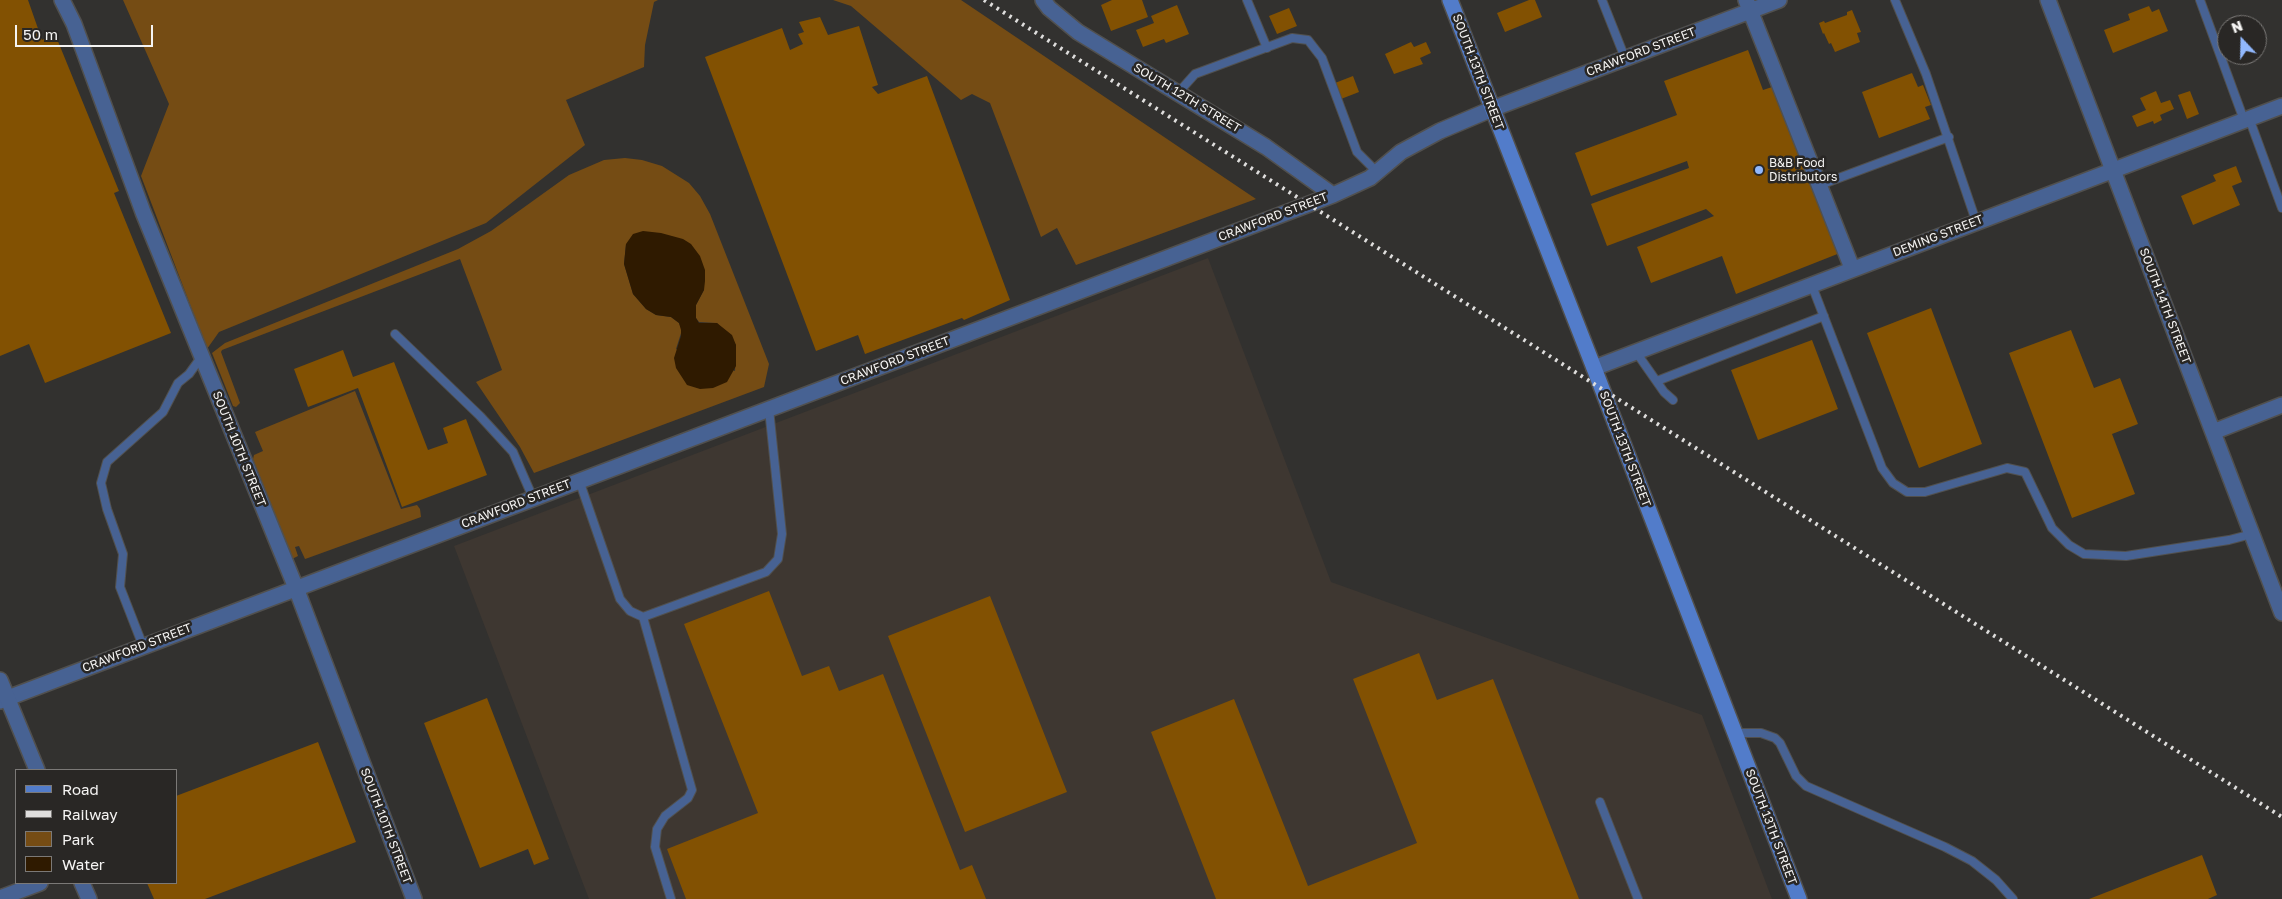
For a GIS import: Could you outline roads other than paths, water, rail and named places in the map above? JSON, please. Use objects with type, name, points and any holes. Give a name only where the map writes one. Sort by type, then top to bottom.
[{"type":"main road","name":"SOUTH 13TH STREET","points":[[1450,0],[1799,899]]},
{"type":"street","name":"SOUTH 10TH STREET","points":[[62,0],[74,24],[143,212],[296,588],[414,899]]},
{"type":"street","name":"SOUTH 12TH STREET","points":[[1043,0],[1049,8],[1078,32],[1266,147],[1332,195]]},
{"type":"street","name":"CRAWFORD STREET","points":[[4,700],[1332,195],[1370,178],[1401,152],[1440,131],[1625,58],[1748,5],[1779,0]]},
{"type":"street","name":"SOUTH 14TH STREET","points":[[2048,0],[2282,612]]},
{"type":"street","points":[[1748,5],[1852,268]]},
{"type":"street","name":"DEMING STREET","points":[[1594,368],[1852,268],[2282,106]]},
{"type":"street","points":[[2213,432],[2282,405]]},
{"type":"street","points":[[0,680],[4,700],[37,769]]},
{"type":"street","points":[[0,898],[37,884]]},
{"type":"street","points":[[82,884],[89,899]]},
{"type":"lane","points":[[1248,0],[1266,48]]},
{"type":"lane","points":[[1602,0],[1625,58]]},
{"type":"lane","points":[[1895,0],[1926,74],[1976,221]]},
{"type":"lane","points":[[2200,0],[2282,208]]},
{"type":"lane","points":[[1178,93],[1195,74],[1292,38],[1308,40],[1322,58],[1357,152],[1377,172]]},
{"type":"lane","points":[[1820,185],[1949,137]]},
{"type":"lane","points":[[1811,284],[1882,468],[1893,483],[1907,492],[1925,492],[2007,468],[2025,472],[2052,528],[2069,545],[2084,554],[2126,556],[2221,542],[2252,534]]},
{"type":"lane","points":[[1657,381],[1824,316]]},
{"type":"lane","points":[[395,334],[480,416],[513,452],[533,498]]},
{"type":"lane","points":[[1636,352],[1657,381],[1674,400]]},
{"type":"lane","points":[[143,646],[120,587],[123,554],[107,509],[101,483],[107,462],[163,412],[178,383],[189,374],[202,356]]},
{"type":"lane","points":[[579,480],[620,599],[630,611],[644,617],[766,572],[778,559],[782,534],[769,408]]},
{"type":"lane","points":[[644,617],[692,790],[688,798],[665,816],[657,829],[655,847],[662,877],[671,899]]},
{"type":"lane","points":[[1735,733],[1761,733],[1774,738],[1780,743],[1796,776],[1806,786],[1930,840],[1972,861],[1996,880],[2013,899]]},
{"type":"lane","points":[[1600,802],[1638,899]]},
{"type":"water","points":[[643,231],[661,233],[683,239],[691,244],[700,256],[705,270],[705,281],[704,290],[696,305],[696,318],[699,323],[717,323],[732,335],[736,345],[736,366],[727,382],[713,388],[700,389],[687,385],[676,368],[674,358],[681,336],[679,323],[671,317],[656,315],[646,309],[633,294],[624,264],[626,244],[633,234]]},
{"type":"railway","points":[[984,0],[2282,817]]},
{"type":"place","name":"B&B Food Distributors","points":[[1759,170]]}]
